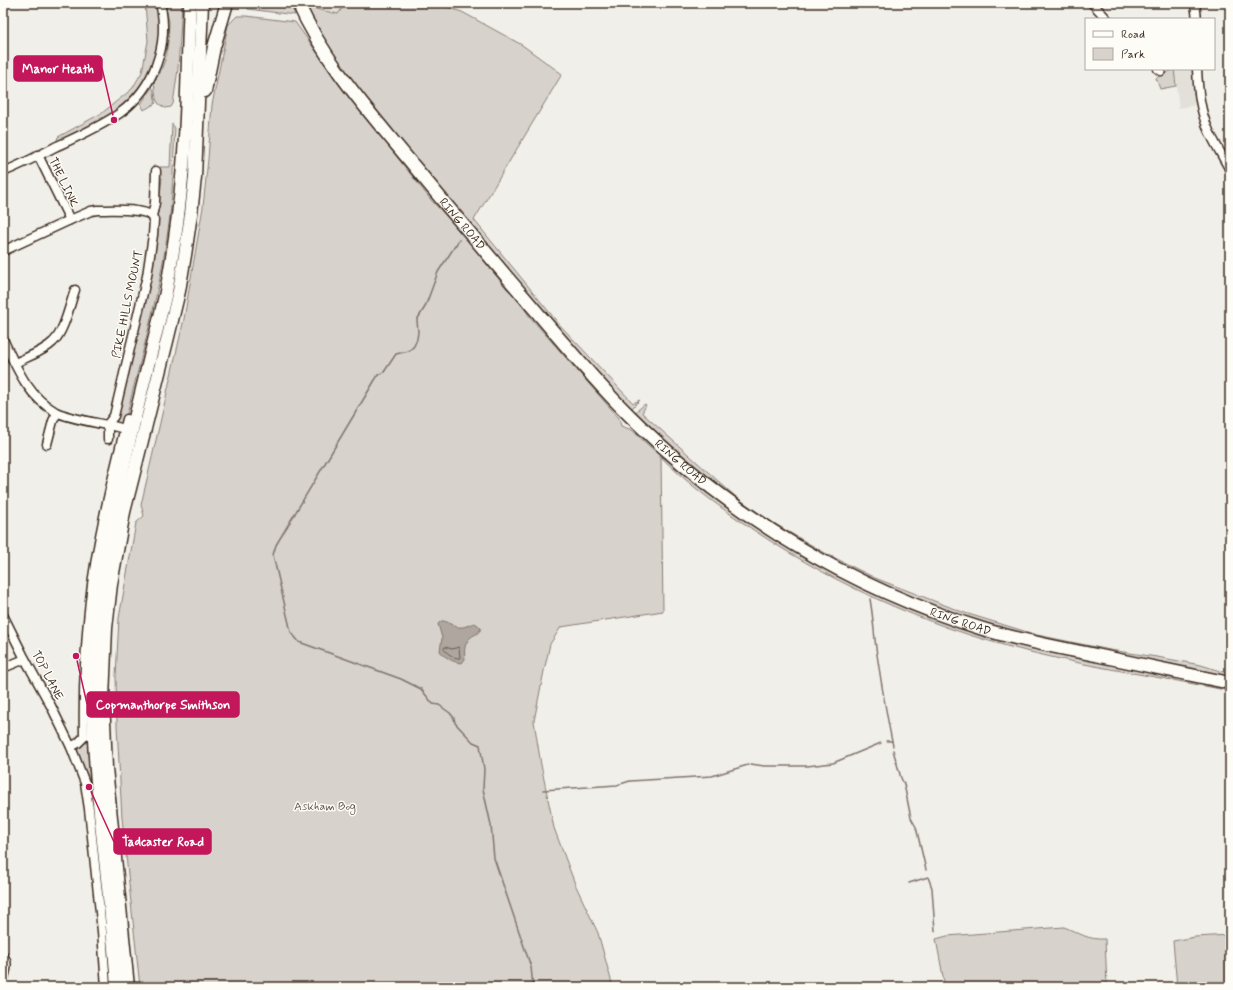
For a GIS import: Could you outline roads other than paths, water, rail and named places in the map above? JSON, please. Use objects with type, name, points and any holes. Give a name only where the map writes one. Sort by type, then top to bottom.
[{"type":"highway","points":[[117,987],[95,768],[93,689],[96,637],[101,582],[114,510],[166,292],[177,223],[185,143],[190,3]]},
{"type":"highway","points":[[128,987],[105,761],[103,698],[106,628],[111,584],[124,512],[167,341],[182,269],[192,207],[195,177],[202,3]]},
{"type":"highway","points":[[197,132],[203,110],[207,77],[227,3]]},
{"type":"highway","name":"RING ROAD","points":[[298,3],[320,43],[364,106],[573,355],[629,415],[679,462],[720,495],[753,519],[806,551],[901,599],[952,619],[1056,648],[1230,683]]},
{"type":"street","points":[[3,172],[108,121],[130,105],[143,90],[155,69],[162,44],[163,16],[160,3]]},
{"type":"street","points":[[1092,3],[1106,18]]},
{"type":"street","points":[[1195,3],[1197,18]]},
{"type":"street","points":[[1197,70],[1198,91],[1202,111],[1209,131],[1230,170]]},
{"type":"street","name":"THE LINK","points":[[38,155],[70,220]]},
{"type":"street","name":"PIKE HILLS MOUNT","points":[[110,426],[114,416],[147,276],[153,236],[154,220],[152,216],[155,203],[156,171]]},
{"type":"street","points":[[3,251],[91,211],[141,211],[149,213],[152,216]]},
{"type":"street","points":[[15,363],[46,348],[56,339],[63,326],[75,290]]},
{"type":"street","points":[[3,339],[27,386],[44,404],[57,412],[125,430]]},
{"type":"street","points":[[47,444],[57,412]]},
{"type":"street","points":[[71,747],[84,737],[85,656],[92,582],[101,528],[127,419]]},
{"type":"street","points":[[108,439],[108,431],[110,426]]},
{"type":"street","name":"TOP LANE","points":[[3,615],[51,706],[71,747],[85,782],[102,931],[106,987]]},
{"type":"street","points":[[3,668],[25,659]]},
{"type":"street","points":[[3,956],[7,963],[3,981]]},
{"type":"water","points":[[441,621],[457,627],[475,623],[481,628],[478,633],[471,637],[467,642],[465,659],[462,663],[450,659],[440,651],[442,638],[438,624]]},
{"type":"waterway","points":[[459,240],[438,272],[425,307],[417,320],[418,332],[414,346],[409,351],[396,354],[384,372],[378,375],[276,545],[273,555],[291,632],[299,642],[401,679],[421,689],[433,704],[439,705],[450,713],[454,718],[455,723],[473,742],[480,745],[484,769],[483,789],[491,825],[494,858],[531,967],[533,987]]},
{"type":"waterway","points":[[870,599],[876,648],[893,746]]},
{"type":"waterway","points":[[886,741],[892,741]]},
{"type":"waterway","points":[[543,790],[617,785],[630,781],[712,776],[751,764],[764,766],[807,766],[833,763],[881,743]]},
{"type":"waterway","points":[[893,750],[904,784],[911,818],[916,827],[926,870]]},
{"type":"waterway","points":[[909,883],[928,877],[932,888],[935,931]]},
{"type":"place","name":"Manor Heath","points":[[114,120]]},
{"type":"place","name":"Copmanthorpe Smithson","points":[[76,656]]},
{"type":"place","name":"Tadcaster Road","points":[[89,787]]},
{"type":"park label","name":"Askham Bog","points":[[325,806]]}]
